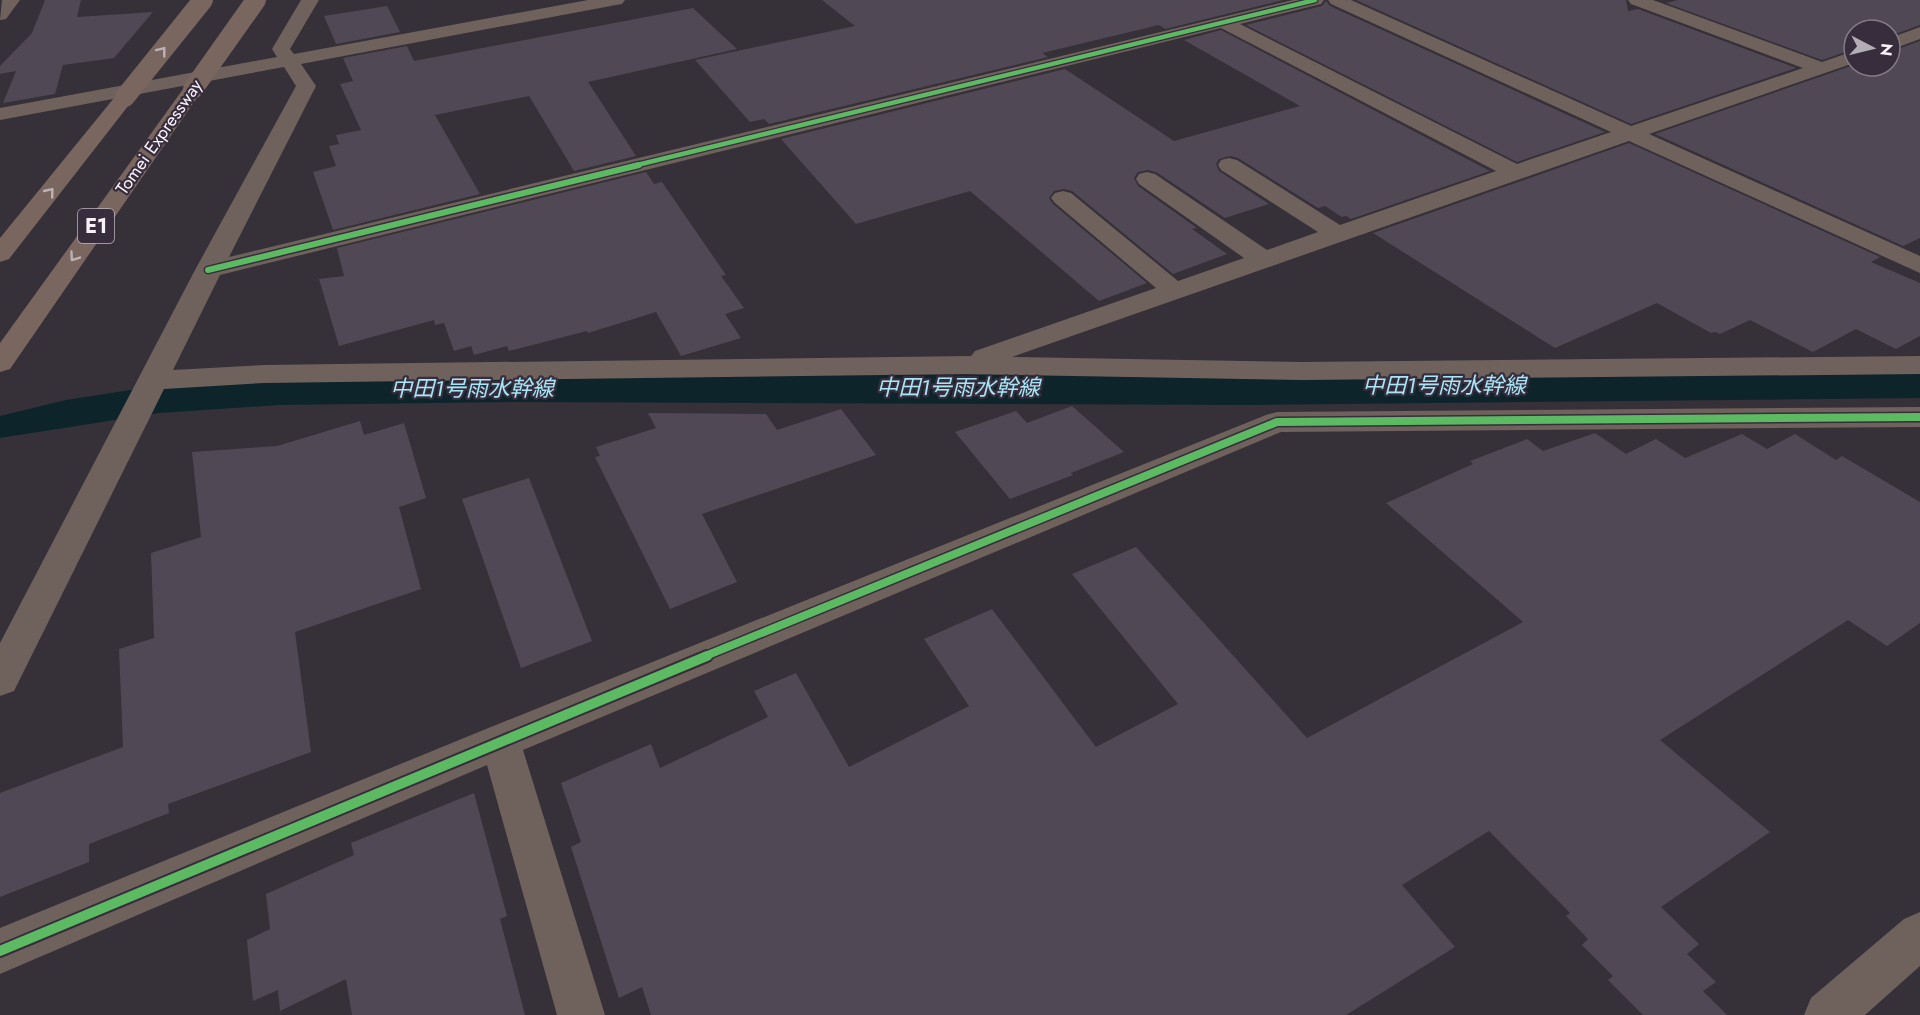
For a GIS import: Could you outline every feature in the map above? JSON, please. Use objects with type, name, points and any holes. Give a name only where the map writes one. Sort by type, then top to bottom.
[{"type":"highway","points":[[0,254],[202,0]]},
{"type":"highway","name":"Tomei Expressway","points":[[0,363],[256,0]]},
{"type":"street","points":[[0,15],[11,0]]},
{"type":"street","points":[[0,680],[134,420],[208,270],[306,86],[281,49],[310,0]]},
{"type":"street","points":[[0,114],[616,0]]},
{"type":"street","points":[[208,270],[1315,0]]},
{"type":"street","points":[[1337,0],[1920,266]]},
{"type":"street","points":[[1637,0],[1821,68]]},
{"type":"street","points":[[1223,22],[1515,172]]},
{"type":"street","points":[[1902,40],[1920,33]]},
{"type":"street","points":[[965,364],[1515,172],[1842,61]]},
{"type":"street","points":[[1229,165],[1337,234]]},
{"type":"street","points":[[1147,179],[1264,260]]},
{"type":"street","points":[[1063,198],[1175,291]]},
{"type":"street","points":[[153,381],[264,374],[965,364],[1303,371],[1920,365]]},
{"type":"street","points":[[0,951],[500,741],[1277,422],[1920,417]]},
{"type":"street","points":[[500,741],[581,1015]]},
{"type":"street","points":[[1828,1015],[1920,935]]},
{"type":"water","name":"中田1号雨水幹線","points":[[1920,373],[1920,398],[1244,405],[513,402],[279,405],[159,413],[0,438],[0,416],[66,400],[175,383],[773,375]]},
{"type":"building","points":[[45,0],[81,0],[77,17],[153,12],[114,58],[63,65],[55,94],[3,103],[16,71],[0,74],[0,66],[32,33]]},
{"type":"building","points":[[822,0],[1283,0],[1165,29],[1159,25],[1042,53],[1048,57],[769,124],[764,119],[750,122],[695,60],[855,26]]},
{"type":"building","points":[[1356,0],[1626,0],[1628,11],[1638,9],[1796,68],[1631,124]]},
{"type":"building","points":[[1678,0],[1920,0],[1920,25],[1902,32],[1902,18],[1842,18],[1842,53],[1822,60],[1666,3]]},
{"type":"building","points":[[1326,1],[1330,6],[1605,132],[1517,162],[1246,25],[1322,6]]},
{"type":"building","points":[[387,6],[400,32],[336,44],[324,16]]},
{"type":"building","points":[[693,8],[737,49],[588,82],[636,156],[574,171],[529,96],[435,115],[480,194],[333,230],[313,172],[336,166],[329,146],[339,144],[336,135],[361,130],[340,84],[353,81],[343,58],[407,46],[414,61]]},
{"type":"building","points":[[1221,30],[1490,171],[1351,219],[1346,216],[1342,217],[1325,206],[1318,208],[1238,158],[1230,156],[1219,159],[1216,164],[1219,171],[1269,204],[1225,218],[1156,172],[1148,170],[1138,172],[1134,178],[1138,186],[1197,228],[1192,229],[1227,254],[1173,274],[1072,191],[1064,189],[1054,191],[1049,198],[1053,204],[1147,283],[1099,301],[970,191],[856,224],[781,139],[1065,69],[1174,141],[1300,106],[1184,40]]},
{"type":"building","points":[[1920,41],[1920,238],[1903,246],[1655,134],[1842,69],[1842,78],[1902,78],[1902,48]]},
{"type":"building","points":[[1629,143],[1880,257],[1871,262],[1920,283],[1920,336],[1896,349],[1856,329],[1813,352],[1750,320],[1720,334],[1711,333],[1657,303],[1555,348],[1373,233]]},
{"type":"building","points":[[646,172],[654,184],[662,182],[726,275],[721,276],[744,308],[725,314],[741,338],[681,356],[656,312],[588,333],[587,331],[509,351],[507,346],[474,355],[471,346],[454,351],[444,323],[435,325],[434,320],[339,346],[319,279],[344,276],[337,248]]},
{"type":"building","points":[[1072,406],[1124,452],[1071,473],[1073,475],[1010,499],[955,432],[1016,411],[1027,423]]},
{"type":"building","points":[[841,409],[876,455],[702,514],[737,582],[670,609],[595,457],[600,456],[596,447],[656,428],[648,413],[766,414],[777,430]]},
{"type":"building","points":[[360,421],[364,435],[404,423],[426,498],[399,507],[421,589],[295,632],[311,752],[168,804],[169,813],[89,844],[89,862],[0,897],[0,793],[123,747],[119,649],[154,638],[151,553],[201,537],[192,452],[277,446]]},
{"type":"building","points":[[1595,433],[1626,454],[1656,439],[1685,458],[1742,434],[1767,449],[1795,434],[1836,460],[1842,456],[1920,502],[1920,623],[1887,646],[1848,620],[1660,740],[1770,832],[1661,907],[1699,944],[1687,954],[1716,982],[1703,991],[1727,1015],[1643,1015],[1608,980],[1613,976],[1582,945],[1588,939],[1566,916],[1570,913],[1489,831],[1402,885],[1455,947],[1346,1015],[651,1015],[642,987],[619,998],[571,847],[581,842],[561,783],[651,744],[660,768],[768,717],[754,691],[796,673],[849,767],[969,706],[924,639],[992,609],[1096,747],[1178,704],[1072,574],[1136,547],[1307,738],[1523,622],[1386,503],[1473,464],[1470,461],[1527,439],[1543,451]]},
{"type":"building","points":[[529,478],[592,641],[521,668],[462,499]]},
{"type":"building","points":[[474,793],[507,916],[500,919],[525,1015],[352,1015],[346,979],[280,1011],[278,990],[253,1001],[247,940],[270,929],[266,894],[354,855],[351,843]]},
{"type":"cycle path","points":[[208,270],[1315,0]]},
{"type":"cycle path","points":[[0,951],[500,741],[1277,422],[1920,417]]}]
